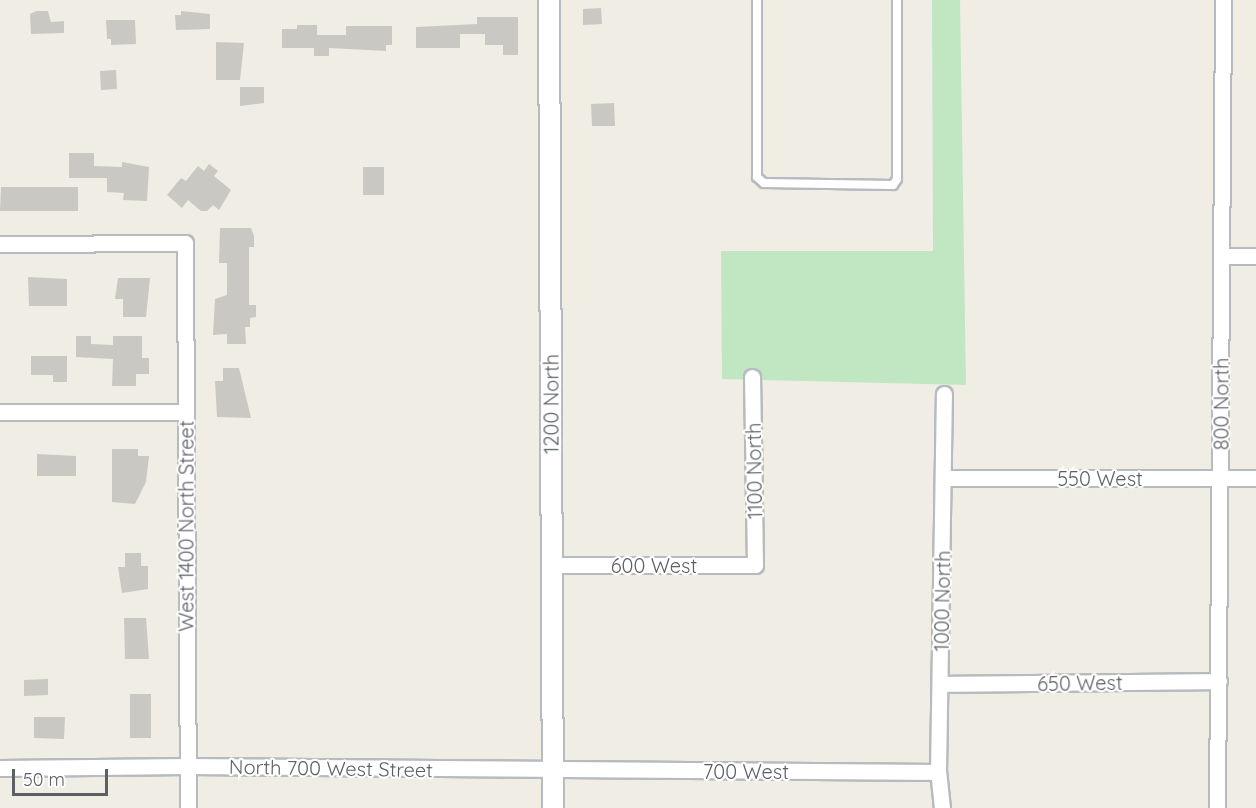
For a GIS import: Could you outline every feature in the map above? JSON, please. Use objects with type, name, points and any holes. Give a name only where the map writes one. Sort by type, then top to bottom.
[{"type":"street","name":"1200 North","points":[[549,0],[553,808]]},
{"type":"street","name":"800 North","points":[[1217,808],[1223,0]]},
{"type":"street","name":"West 1400 North Street","points":[[0,244],[185,243],[188,808]]},
{"type":"street","points":[[1222,256],[1256,256]]},
{"type":"street","name":"1100 North","points":[[752,377],[755,565]]},
{"type":"street","name":"1000 North","points":[[942,808],[938,772],[944,394]]},
{"type":"street","points":[[0,412],[186,412]]},
{"type":"street","name":"550 West","points":[[944,478],[1256,478]]},
{"type":"street","name":"600 West","points":[[552,565],[755,565]]},
{"type":"street","name":"650 West","points":[[941,684],[1219,681]]},
{"type":"street","name":"North 700 West Street","points":[[0,768],[187,766],[553,771]]},
{"type":"street","name":"700 West","points":[[553,771],[938,772]]},
{"type":"lane","points":[[757,0],[757,177],[764,183],[893,185],[897,179],[897,0]]},
{"type":"green space","points":[[932,0],[960,0],[966,385],[722,379],[721,251],[933,251]]},
{"type":"building","points":[[601,8],[602,24],[583,25],[583,9]]},
{"type":"building","points":[[37,11],[48,11],[51,22],[64,21],[64,33],[31,34],[30,14]]},
{"type":"building","points":[[181,11],[210,14],[210,29],[176,30],[175,15],[181,15]]},
{"type":"building","points":[[477,17],[518,17],[518,55],[503,55],[503,45],[485,45],[485,34],[460,34],[460,48],[416,48],[416,27],[477,24]]},
{"type":"building","points":[[106,20],[135,20],[136,44],[111,45],[111,39],[107,39]]},
{"type":"building","points":[[297,25],[317,25],[317,35],[346,35],[346,26],[392,26],[392,45],[386,45],[386,51],[329,48],[329,56],[314,56],[314,48],[282,48],[282,29],[297,29]]},
{"type":"building","points":[[216,42],[244,43],[240,80],[216,80]]},
{"type":"building","points":[[116,70],[117,89],[101,90],[100,71]]},
{"type":"building","points":[[240,87],[264,87],[264,103],[240,106]]},
{"type":"building","points":[[614,103],[615,126],[592,126],[591,104]]},
{"type":"building","points":[[69,153],[94,153],[94,166],[122,167],[122,162],[149,167],[147,201],[123,200],[124,193],[107,192],[107,178],[69,178]]},
{"type":"building","points":[[209,164],[218,171],[214,176],[231,190],[219,210],[213,205],[207,211],[201,211],[188,200],[182,208],[167,195],[181,178],[186,181],[198,166],[204,171]]},
{"type":"building","points":[[363,167],[384,167],[384,195],[363,195]]},
{"type":"building","points":[[1,187],[78,187],[78,211],[0,211]]},
{"type":"building","points":[[220,228],[251,228],[254,236],[254,247],[249,247],[249,305],[256,305],[256,317],[250,318],[250,327],[245,327],[246,344],[227,344],[227,334],[213,335],[215,299],[227,295],[227,263],[219,263]]},
{"type":"building","points":[[28,277],[67,279],[67,306],[29,306]]},
{"type":"building","points":[[118,278],[150,278],[146,317],[123,317],[123,299],[115,299]]},
{"type":"building","points":[[76,336],[91,336],[91,344],[113,345],[113,336],[142,336],[142,358],[149,358],[149,374],[136,374],[136,386],[112,386],[113,359],[76,357]]},
{"type":"building","points":[[31,356],[67,356],[67,382],[53,382],[53,375],[31,375]]},
{"type":"building","points":[[223,368],[239,368],[251,418],[217,417],[215,381],[223,381]]},
{"type":"building","points":[[112,449],[138,449],[138,456],[149,456],[146,482],[135,504],[112,502]]},
{"type":"building","points":[[37,454],[76,456],[76,476],[37,476]]},
{"type":"building","points":[[125,553],[141,553],[141,566],[148,566],[148,589],[122,593],[118,567],[125,567]]},
{"type":"building","points":[[124,618],[146,618],[149,659],[125,659]]},
{"type":"building","points":[[48,679],[48,695],[24,696],[24,680]]},
{"type":"building","points":[[130,694],[151,694],[151,738],[130,738]]},
{"type":"building","points":[[34,717],[65,717],[64,739],[34,738]]}]
